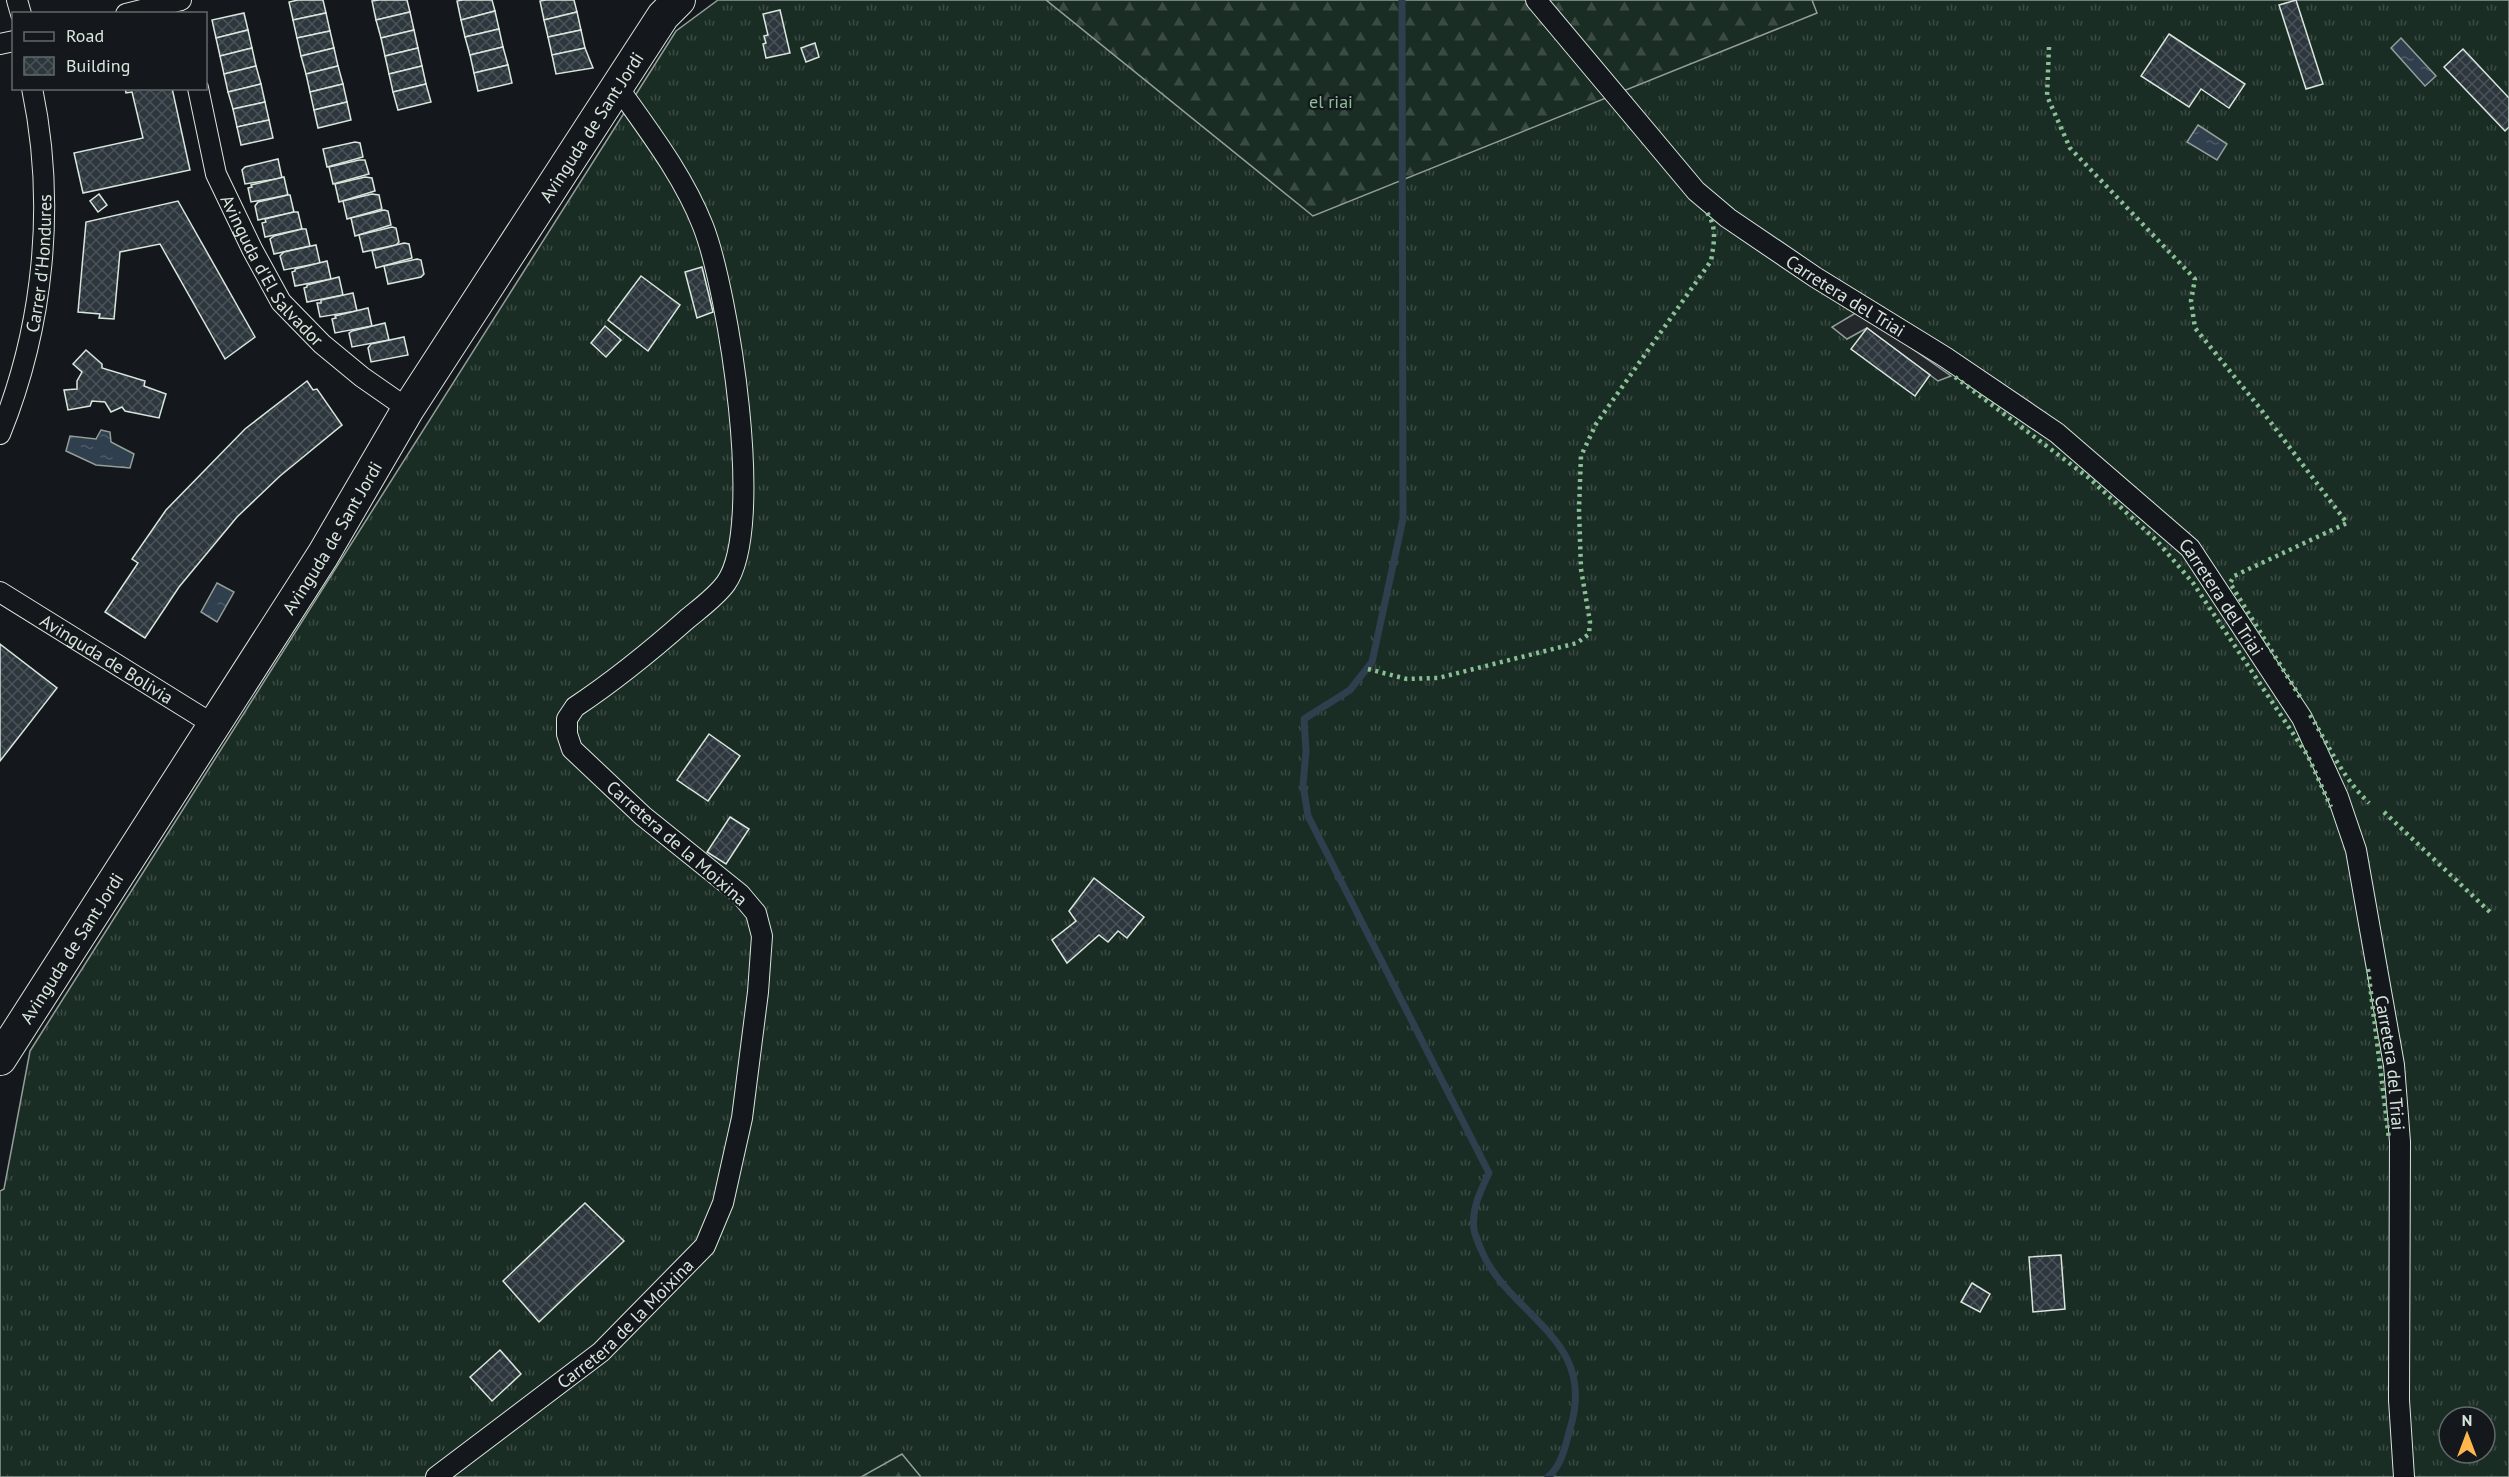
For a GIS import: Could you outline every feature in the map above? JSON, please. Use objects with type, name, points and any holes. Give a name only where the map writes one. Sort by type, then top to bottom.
[{"type":"main road","name":"Avinguda de Sant Jordi","points":[[0,1059],[323,555],[408,409],[670,5]]},
{"type":"street","points":[[134,12],[180,0]]},
{"type":"street","name":"Carretera del Triai","points":[[1536,0],[1696,191],[1728,218],[1815,277],[1945,357],[2057,433],[2190,548],[2302,718],[2338,797],[2356,850],[2394,1065],[2400,1142],[2399,1400],[2404,1477]]},
{"type":"street","name":"Carretera de la Moixina","points":[[436,1477],[601,1352],[705,1246],[723,1203],[744,1107],[762,936],[756,913],[740,894],[643,816],[572,750],[567,734],[567,719],[575,707],[651,651],[726,582],[736,559],[742,534],[744,495],[732,343],[703,226],[663,152],[617,86]]},
{"type":"street","name":"Carrer d'Hondures","points":[[0,434],[26,352],[34,316],[44,238],[44,172],[40,130],[32,90]]},
{"type":"street","name":"Avinguda d'El Salvador","points":[[198,90],[216,174],[252,249],[281,302],[322,344],[362,377],[408,409]]},
{"type":"street","name":"Avinguda de Bolivia","points":[[0,592],[214,725]]},
{"type":"green space","points":[[718,0],[2509,0],[2509,1477],[0,1477],[0,1191],[4,1189],[30,1051],[676,31]]},
{"type":"green space","name":"el riai","points":[[1046,0],[1812,0],[1817,13],[1313,216]]},
{"type":"green space","points":[[902,1454],[921,1477],[861,1477]]},
{"type":"shaded area","points":[[1859,311],[1951,376],[1938,381],[1867,328],[1847,339],[1832,327]]},
{"type":"water","points":[[2401,38],[2436,76],[2425,86],[2391,48]]},
{"type":"water","points":[[2198,125],[2227,144],[2217,160],[2187,142]]},
{"type":"water","points":[[101,430],[110,432],[111,442],[134,454],[130,468],[96,465],[66,451],[70,436],[96,439]]},
{"type":"water","points":[[217,583],[234,592],[217,622],[201,612]]},
{"type":"building","points":[[323,0],[326,13],[293,20],[289,2]]},
{"type":"building","points":[[407,0],[410,12],[376,20],[372,1]]},
{"type":"building","points":[[492,0],[495,11],[461,20],[457,1]]},
{"type":"building","points":[[574,0],[577,12],[544,20],[540,1]]},
{"type":"building","points":[[2296,0],[2323,84],[2306,89],[2279,5]]},
{"type":"building","points":[[780,10],[790,53],[766,58],[763,44],[766,43],[764,36],[768,35],[763,14]]},
{"type":"building","points":[[495,11],[499,29],[465,37],[461,20]]},
{"type":"building","points":[[410,12],[414,30],[381,38],[376,20]]},
{"type":"building","points":[[577,12],[581,30],[548,37],[544,20]]},
{"type":"building","points":[[244,13],[248,30],[216,38],[212,20]]},
{"type":"building","points":[[326,13],[330,31],[297,38],[293,20]]},
{"type":"building","points":[[499,29],[503,47],[470,55],[465,37]]},
{"type":"building","points":[[248,30],[252,48],[220,56],[216,38]]},
{"type":"building","points":[[414,30],[418,48],[385,56],[381,38]]},
{"type":"building","points":[[581,30],[585,48],[552,55],[548,37]]},
{"type":"building","points":[[330,31],[334,48],[301,56],[297,38]]},
{"type":"building","points":[[2169,34],[2245,84],[2229,108],[2201,89],[2189,107],[2141,76]]},
{"type":"building","points":[[815,43],[819,57],[806,62],[801,48]]},
{"type":"building","points":[[503,47],[508,65],[474,73],[470,55]]},
{"type":"building","points":[[252,48],[256,66],[224,74],[220,56]]},
{"type":"building","points":[[334,48],[338,66],[306,74],[301,56]]},
{"type":"building","points":[[418,48],[422,66],[389,74],[385,56]]},
{"type":"building","points":[[585,48],[593,68],[556,74],[552,55]]},
{"type":"building","points":[[2463,49],[2509,98],[2509,127],[2505,131],[2444,67]]},
{"type":"building","points":[[508,65],[512,83],[478,91],[474,73]]},
{"type":"building","points":[[256,66],[261,84],[228,92],[224,74]]},
{"type":"building","points":[[338,66],[343,84],[310,92],[306,74]]},
{"type":"building","points":[[422,66],[426,84],[393,92],[389,74]]},
{"type":"building","points":[[261,84],[265,102],[233,109],[228,92]]},
{"type":"building","points":[[343,84],[347,102],[314,110],[310,92]]},
{"type":"building","points":[[426,84],[431,102],[398,110],[393,92]]},
{"type":"building","points":[[125,90],[172,90],[190,170],[83,193],[74,153],[143,138],[132,92],[126,93]]},
{"type":"building","points":[[265,102],[269,120],[237,127],[233,109]]},
{"type":"building","points":[[347,102],[351,120],[318,128],[314,110]]},
{"type":"building","points":[[269,120],[273,138],[241,145],[237,127]]},
{"type":"building","points":[[360,143],[363,157],[327,167],[323,149]]},
{"type":"building","points":[[278,159],[282,178],[245,184],[242,170],[245,167]]},
{"type":"building","points":[[365,160],[369,174],[333,184],[329,167]]},
{"type":"building","points":[[284,177],[288,195],[251,202],[248,188],[252,187],[251,185]]},
{"type":"building","points":[[365,177],[372,178],[375,191],[339,202],[335,184]]},
{"type":"building","points":[[99,194],[107,205],[98,212],[90,201]]},
{"type":"building","points":[[372,194],[379,195],[382,209],[347,219],[343,201]]},
{"type":"building","points":[[290,195],[294,212],[258,220],[255,206],[258,202]]},
{"type":"building","points":[[178,201],[255,337],[225,359],[160,244],[120,252],[114,319],[99,318],[100,314],[78,312],[86,222]]},
{"type":"building","points":[[388,211],[391,225],[355,236],[351,218]]},
{"type":"building","points":[[298,212],[302,229],[265,237],[262,223],[266,222],[265,219]]},
{"type":"building","points":[[396,228],[399,242],[396,245],[363,252],[359,235]]},
{"type":"building","points":[[306,229],[310,246],[274,254],[270,239]]},
{"type":"building","points":[[404,243],[409,244],[412,258],[376,268],[372,251]]},
{"type":"building","points":[[316,245],[320,263],[284,270],[280,256],[284,252]]},
{"type":"building","points":[[421,260],[424,274],[421,277],[388,284],[384,266]]},
{"type":"building","points":[[327,261],[331,279],[295,286],[292,272],[295,269]]},
{"type":"building","points":[[702,267],[713,312],[697,318],[685,272]]},
{"type":"building","points":[[641,276],[680,305],[648,351],[608,320]]},
{"type":"building","points":[[339,277],[343,295],[307,302],[304,288],[307,285]]},
{"type":"building","points":[[353,293],[357,311],[320,317],[317,303],[321,303],[321,300]]},
{"type":"building","points":[[368,308],[372,326],[335,333],[332,319],[336,318],[335,316]]},
{"type":"building","points":[[385,323],[389,340],[352,347],[349,333]]},
{"type":"building","points":[[605,326],[621,340],[606,357],[591,343]]},
{"type":"building","points":[[1867,328],[1930,375],[1915,396],[1851,349]]},
{"type":"building","points":[[404,337],[408,355],[371,362],[368,348],[371,344]]},
{"type":"building","points":[[86,350],[102,364],[102,368],[145,381],[144,386],[166,394],[159,418],[125,411],[122,407],[111,412],[105,402],[92,401],[90,406],[68,410],[64,390],[77,389],[77,381],[82,372],[73,364]]},
{"type":"building","points":[[307,381],[313,390],[317,389],[342,425],[280,476],[237,517],[179,587],[145,638],[105,612],[138,563],[132,559],[166,510],[245,429]]},
{"type":"building","points":[[0,644],[57,688],[0,761]]},
{"type":"building","points":[[709,734],[740,756],[708,801],[677,780]]},
{"type":"building","points":[[730,817],[749,829],[726,864],[707,852]]},
{"type":"building","points":[[1094,878],[1144,917],[1127,938],[1118,931],[1108,942],[1099,935],[1067,963],[1052,940],[1076,921],[1069,911]]},
{"type":"building","points":[[585,1203],[624,1241],[539,1322],[503,1281]]},
{"type":"building","points":[[2061,1255],[2065,1309],[2033,1312],[2029,1257]]},
{"type":"building","points":[[1972,1283],[1990,1294],[1980,1312],[1961,1302]]},
{"type":"building","points":[[500,1350],[521,1374],[492,1401],[470,1377]]},
{"type":"waterway","points":[[1402,0],[1403,519],[1372,662],[1350,690],[1304,719],[1306,751],[1303,785],[1308,816],[1489,1173],[1477,1200],[1473,1222],[1480,1247],[1493,1271],[1546,1329],[1561,1349],[1572,1371],[1576,1397],[1570,1429],[1560,1461],[1548,1477]]},
{"type":"hedge","points":[[2049,47],[2047,96],[2070,148],[2195,279],[2191,301],[2195,328],[2259,407],[2347,523],[2234,576],[2230,583],[2300,697]]},
{"type":"hedge","points":[[1368,669],[1407,679],[1438,678],[1577,643],[1589,634],[1590,622],[1581,569],[1579,509],[1581,456],[1596,424],[1711,261],[1713,228],[1705,210]]},
{"type":"hedge","points":[[1955,377],[2089,478],[2157,541],[2193,583],[2308,756],[2331,807]]},
{"type":"hedge","points":[[2310,715],[2343,772],[2369,803]]},
{"type":"hedge","points":[[2384,812],[2493,915]]},
{"type":"hedge","points":[[2368,969],[2389,1139]]}]
